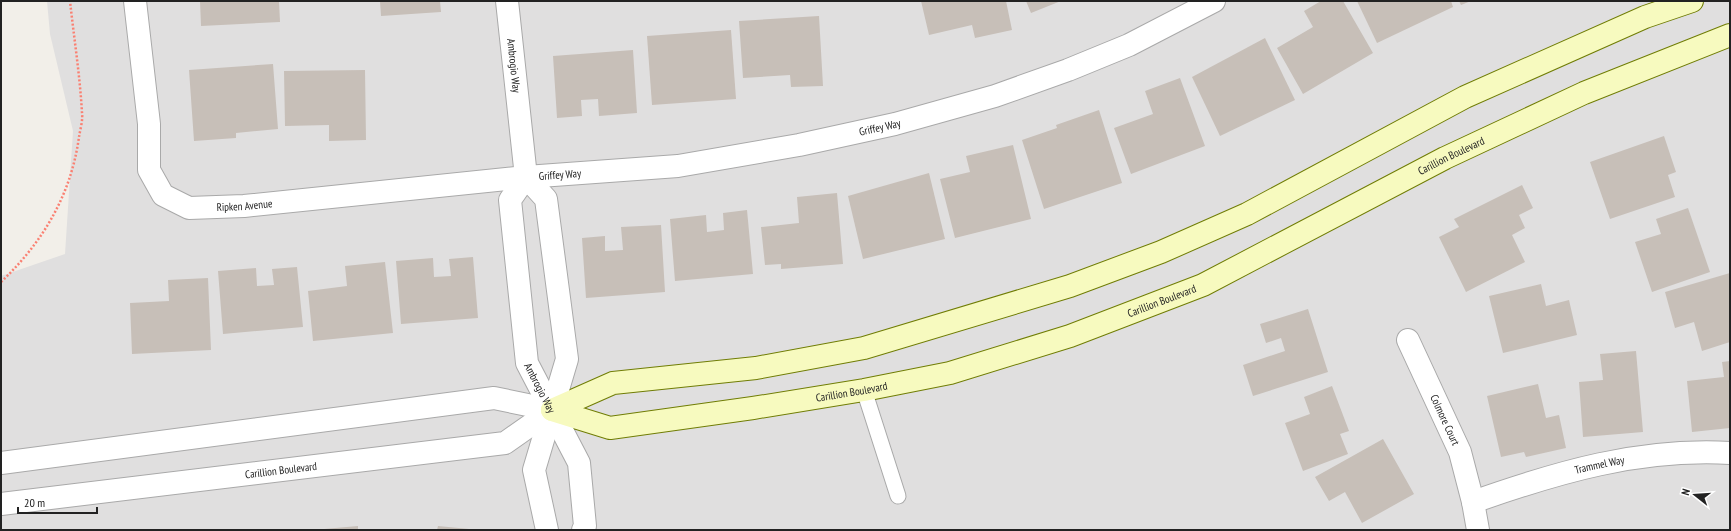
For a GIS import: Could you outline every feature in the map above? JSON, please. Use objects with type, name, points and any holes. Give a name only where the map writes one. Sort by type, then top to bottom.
[{"type":"street","name":"Ripken Avenue","points":[[135,1],[149,124],[149,170],[163,195],[189,208],[244,206],[526,177]]},
{"type":"street","name":"Ambrogio Way","points":[[507,1],[526,177],[546,198],[567,359],[552,410]]},
{"type":"street","name":"Griffey Way","points":[[526,177],[678,166],[799,145],[894,124],[995,96],[1068,70],[1129,45],[1214,1]]},
{"type":"street","name":"Carillion Boulevard","points":[[1,504],[505,443],[552,410],[613,383],[756,368],[864,348],[1070,286],[1161,252],[1247,214],[1465,97],[1645,17],[1692,1]]},
{"type":"street","name":"Carillion Boulevard","points":[[1,463],[494,398],[552,410],[610,428],[753,408],[864,390],[950,373],[1070,336],[1202,285],[1473,145],[1584,93],[1730,35]]},
{"type":"street","name":"Ambrogio Way","points":[[526,177],[510,200],[527,363],[552,410]]},
{"type":"street","name":"Colmore Court","points":[[1408,340],[1460,452],[1473,502],[1478,530]]},
{"type":"street","points":[[547,530],[534,470],[552,410]]},
{"type":"street","points":[[552,410],[579,463],[585,526],[583,530]]},
{"type":"street","name":"Trammel Way","points":[[1473,502],[1539,479],[1606,462],[1646,456],[1716,452],[1730,453]]},
{"type":"lane","points":[[864,390],[898,496]]},
{"type":"path","points":[[1,282],[21,263],[45,231],[63,198],[76,158],[82,115],[70,1]]},
{"type":"shaded area","points":[[47,1],[1730,1],[1730,530],[1,530],[1,276],[65,254],[73,131],[50,34]]},
{"type":"building","points":[[200,1],[279,1],[280,22],[201,26]]},
{"type":"building","points":[[380,1],[440,1],[441,12],[381,16]]},
{"type":"building","points":[[921,1],[1006,1],[1012,30],[975,38],[972,25],[929,35]]},
{"type":"building","points":[[1026,1],[1061,1],[1031,13]]},
{"type":"building","points":[[1321,1],[1343,1],[1373,53],[1303,94],[1277,48],[1313,27],[1304,11]]},
{"type":"building","points":[[1357,1],[1451,1],[1453,7],[1377,43]]},
{"type":"building","points":[[1459,1],[1471,1],[1461,5]]},
{"type":"building","points":[[819,16],[823,86],[791,87],[790,75],[743,78],[739,21]]},
{"type":"building","points":[[731,30],[736,99],[652,105],[647,36]]},
{"type":"building","points":[[1265,38],[1295,100],[1220,136],[1192,77]]},
{"type":"building","points":[[633,50],[637,113],[599,116],[598,99],[581,100],[582,116],[557,118],[553,56]]},
{"type":"building","points":[[273,64],[278,129],[236,133],[236,138],[194,141],[189,70]]},
{"type":"building","points":[[365,70],[366,140],[329,141],[329,125],[285,126],[284,71]]},
{"type":"building","points":[[1180,78],[1205,146],[1131,174],[1114,128],[1153,114],[1145,91]]},
{"type":"building","points":[[1099,110],[1122,183],[1044,209],[1022,140],[1057,128],[1056,125]]},
{"type":"building","points":[[1664,136],[1676,172],[1668,175],[1675,197],[1610,219],[1590,162]]},
{"type":"building","points":[[1013,145],[1031,219],[955,238],[940,179],[970,172],[966,156]]},
{"type":"building","points":[[929,173],[945,239],[863,259],[848,196]]},
{"type":"building","points":[[1522,185],[1533,208],[1519,215],[1525,228],[1512,235],[1525,262],[1466,292],[1439,237],[1459,227],[1454,219]]},
{"type":"building","points":[[837,193],[843,264],[781,269],[781,264],[765,265],[761,227],[799,223],[797,197]]},
{"type":"building","points":[[1688,208],[1710,272],[1652,292],[1635,242],[1661,234],[1656,219]]},
{"type":"building","points":[[747,210],[753,274],[675,281],[670,219],[706,215],[707,232],[724,230],[723,213]]},
{"type":"building","points":[[661,225],[665,292],[586,298],[582,238],[605,236],[605,251],[623,250],[621,227]]},
{"type":"building","points":[[473,257],[478,318],[401,324],[396,261],[433,258],[434,277],[451,276],[449,259]]},
{"type":"building","points":[[385,262],[393,333],[313,341],[308,291],[347,286],[345,266]]},
{"type":"building","points":[[297,267],[303,327],[223,334],[218,271],[256,268],[257,286],[274,285],[272,269]]},
{"type":"building","points":[[1730,273],[1730,342],[1702,351],[1694,322],[1675,328],[1665,292]]},
{"type":"building","points":[[208,278],[211,350],[132,354],[130,303],[169,301],[168,280]]},
{"type":"building","points":[[1541,284],[1546,306],[1569,300],[1577,335],[1503,353],[1489,296]]},
{"type":"building","points":[[1308,309],[1328,372],[1253,396],[1243,365],[1285,351],[1281,338],[1266,343],[1260,324]]},
{"type":"building","points":[[1636,351],[1643,432],[1583,437],[1579,382],[1603,380],[1600,354]]},
{"type":"building","points":[[1730,361],[1730,428],[1692,432],[1687,381],[1724,377],[1722,362]]},
{"type":"building","points":[[1538,384],[1546,418],[1559,415],[1566,448],[1526,457],[1524,452],[1501,457],[1487,396]]},
{"type":"building","points":[[1332,386],[1349,431],[1340,434],[1348,454],[1303,471],[1285,423],[1310,414],[1304,397]]},
{"type":"building","points":[[1383,439],[1414,494],[1362,523],[1345,492],[1329,501],[1315,477]]},
{"type":"building","points":[[358,526],[358,530],[324,529]]},
{"type":"building","points":[[438,526],[469,529],[469,530],[437,530]]}]
